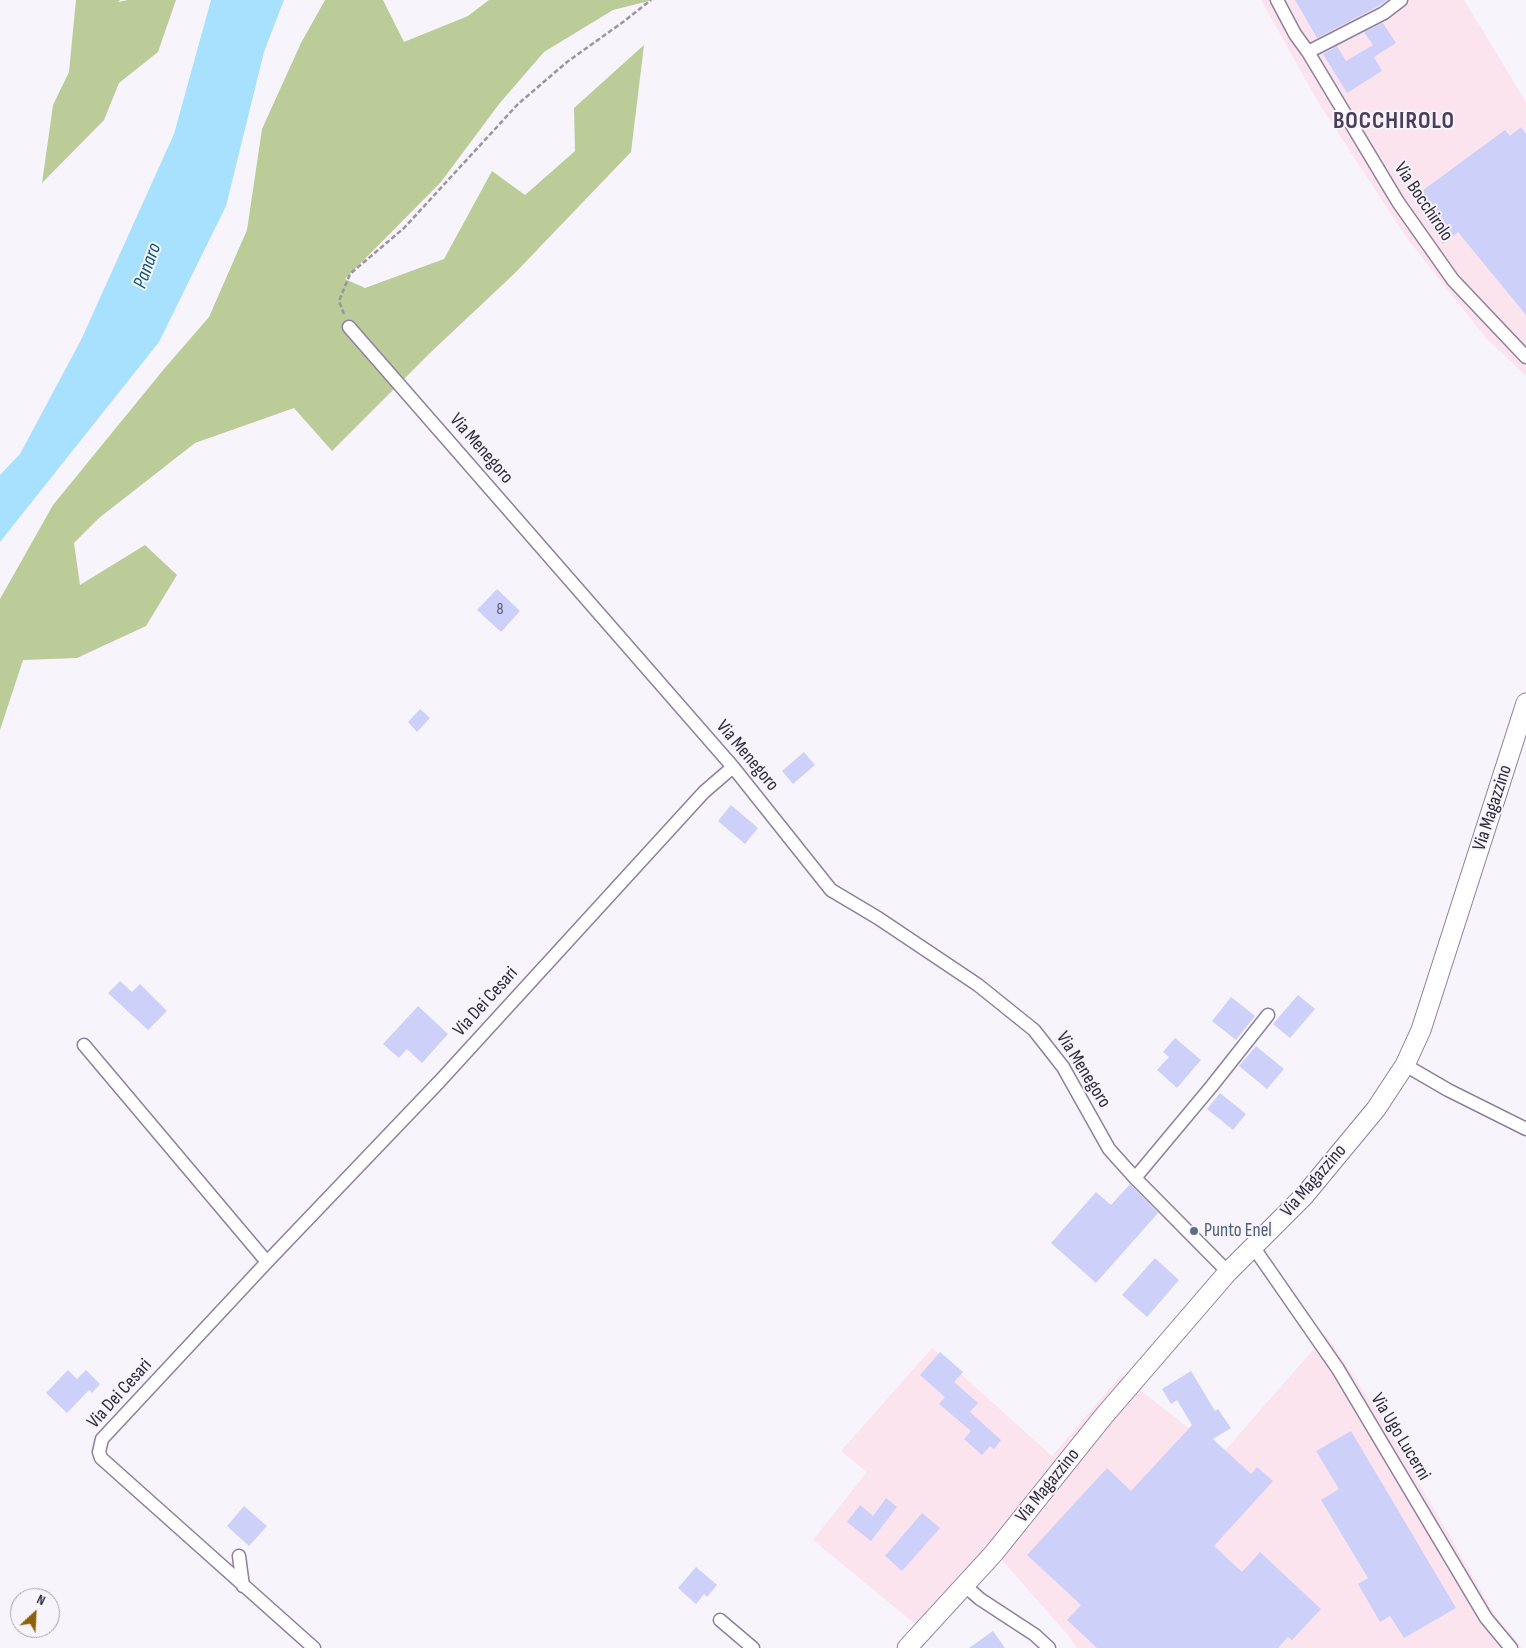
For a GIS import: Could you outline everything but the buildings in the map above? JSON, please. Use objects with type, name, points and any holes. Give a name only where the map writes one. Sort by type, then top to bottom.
[{"type":"main road","name":"Via Magazzino","points":[[908,1648],[994,1553],[1104,1417],[1228,1272],[1304,1196],[1370,1116],[1405,1065],[1421,1030],[1526,703]]},
{"type":"street","name":"Via Bocchirolo","points":[[1276,0],[1398,202],[1453,280],[1526,357]]},
{"type":"street","points":[[1308,52],[1384,13],[1401,0]]},
{"type":"street","name":"Via Menegoro","points":[[349,327],[733,767],[831,890],[878,918],[978,985],[1034,1030],[1063,1066],[1108,1149],[1228,1272]]},
{"type":"street","name":"Via Dei Cesari","points":[[314,1648],[101,1458],[99,1446],[102,1439],[267,1262],[439,1082],[704,792],[733,767]]},
{"type":"street","points":[[1135,1178],[1212,1087],[1268,1014]]},
{"type":"street","points":[[84,1045],[267,1262]]},
{"type":"street","points":[[1405,1065],[1448,1090],[1526,1129]]},
{"type":"street","name":"Via Ugo Lucerni","points":[[1254,1248],[1338,1369],[1486,1618],[1511,1648]]},
{"type":"street","points":[[239,1556],[243,1586]]},
{"type":"street","points":[[964,1585],[980,1599],[1035,1635],[1049,1648]]},
{"type":"street","points":[[720,1620],[753,1648]]},
{"type":"path","points":[[349,327],[339,301],[350,274],[404,228],[518,104],[567,62],[651,0]]},
{"type":"shaded area","points":[[1261,0],[1464,0],[1526,102],[1526,376],[1485,337],[1406,237],[1318,102]]},
{"type":"shaded area","points":[[1326,1335],[1382,1419],[1495,1615],[1522,1648],[1077,1648],[1067,1634],[993,1550],[920,1628],[813,1540],[867,1472],[841,1451],[932,1348],[1052,1456],[1121,1375],[1222,1454]]},
{"type":"green space","points":[[76,0],[120,0],[118,2],[128,0],[176,0],[158,52],[119,83],[104,120],[42,183],[53,105],[69,72]]},
{"type":"green space","points":[[325,0],[383,0],[404,42],[468,16],[489,0],[653,0],[613,10],[544,52],[499,104],[441,182],[345,279],[365,288],[444,259],[492,171],[525,195],[575,151],[574,108],[644,45],[631,152],[514,274],[431,352],[332,451],[294,408],[195,443],[99,518],[74,543],[80,585],[145,545],[177,575],[146,626],[77,658],[23,660],[0,730],[0,599],[53,505],[209,317],[247,230],[262,129],[301,43]]},
{"type":"water","name":"Panaro","points":[[211,0],[284,0],[264,52],[226,206],[159,342],[0,542],[0,475],[20,454],[81,340],[174,134]]},
{"type":"place","name":"Punto Enel","points":[[1194,1231]]},
{"type":"district","name":"BOCCHIROLO","points":[[1394,122]]}]
